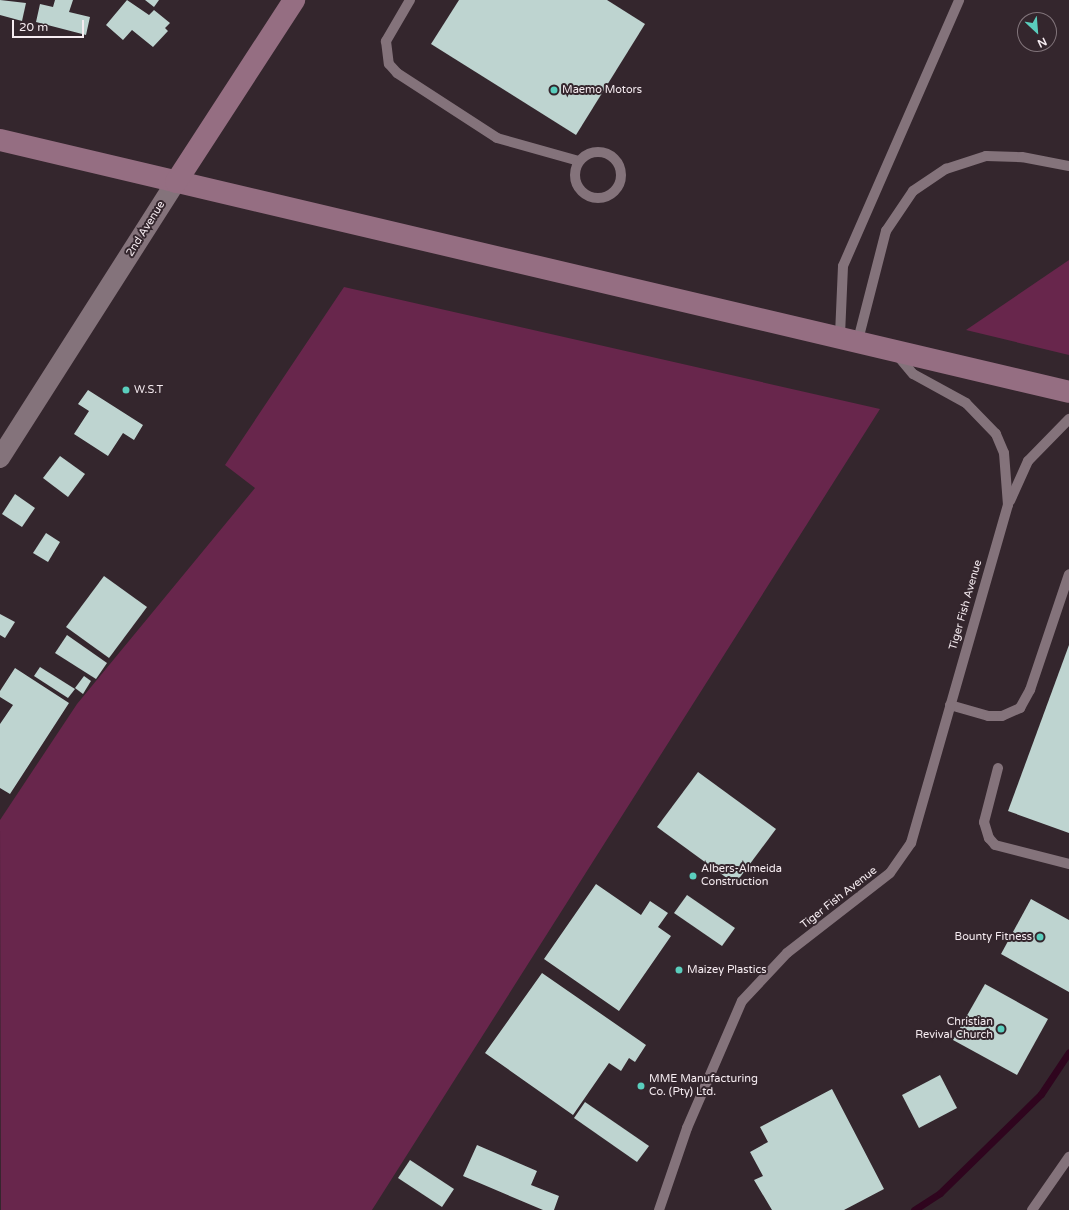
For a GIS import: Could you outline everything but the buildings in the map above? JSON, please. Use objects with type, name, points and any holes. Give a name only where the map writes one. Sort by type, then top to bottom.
[{"type":"main road","name":"2nd Avenue","points":[[176,182],[294,0]]},
{"type":"main road","points":[[0,140],[552,272],[890,347],[1069,392]]},
{"type":"street","name":"2nd Avenue","points":[[0,458],[176,182]]},
{"type":"lane","points":[[410,0],[386,41],[389,64],[397,73],[497,138],[579,161],[596,151],[616,159],[622,179],[618,188],[610,196],[589,197],[575,182],[579,161]]},
{"type":"lane","points":[[849,338],[843,266],[959,0]]},
{"type":"lane","points":[[849,338],[886,231],[913,191],[946,169],[986,156],[1022,157],[1069,166]]},
{"type":"lane","points":[[890,347],[913,374],[966,404],[996,434],[1008,475],[1008,505],[999,533]]},
{"type":"lane","points":[[999,533],[1028,462],[1069,419]]},
{"type":"lane","name":"Tiger Fish Avenue","points":[[659,1210],[688,1128],[742,1002],[787,953],[890,873],[911,843],[999,533]]},
{"type":"lane","points":[[950,705],[988,716],[1002,716],[1020,708],[1030,690],[1069,574]]},
{"type":"lane","points":[[998,768],[984,822],[989,838],[995,845],[1069,864]]},
{"type":"lane","points":[[1032,1210],[1069,1157]]},
{"type":"shaded area","points":[[1069,260],[1069,355],[966,330]]},
{"type":"shaded area","points":[[344,287],[880,409],[372,1210],[1,1210],[0,820],[77,704],[255,488],[225,465]]},
{"type":"waterway","points":[[914,1210],[940,1193],[1041,1094],[1069,1052]]},
{"type":"place","name":"Maemo Motors","points":[[554,90]]},
{"type":"place","name":"W.S.T","points":[[126,390]]},
{"type":"place","name":"Albers-Almeida Construction","points":[[693,876]]},
{"type":"place","name":"Bounty Fitness","points":[[1040,937]]},
{"type":"place","name":"Maizey Plastics","points":[[679,970]]},
{"type":"place","name":"Christian Revival Church","points":[[1001,1029]]},
{"type":"place","name":"MME Manufacturing Co. (Pty) Ltd.","points":[[641,1086]]}]
